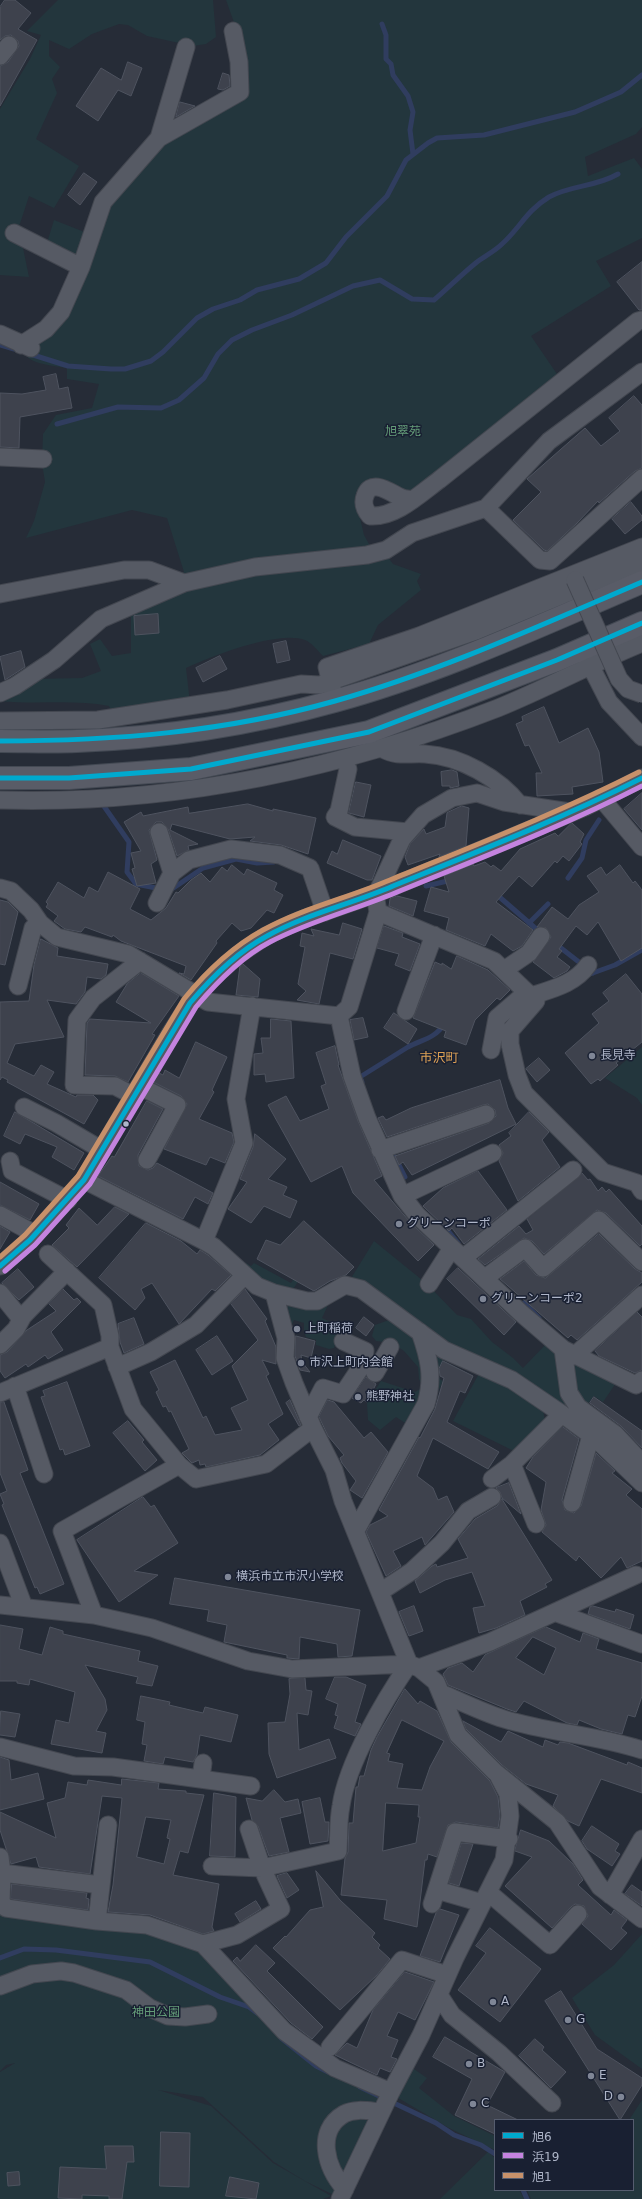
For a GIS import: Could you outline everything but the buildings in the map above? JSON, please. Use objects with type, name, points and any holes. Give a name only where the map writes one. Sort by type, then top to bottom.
[{"type":"main road","points":[[0,740],[76,741],[140,737],[270,717],[333,691],[436,668],[642,582]]},
{"type":"main road","points":[[0,778],[69,778],[191,769],[369,732],[587,658],[642,623]]},
{"type":"street","points":[[0,334],[28,347],[46,329],[61,312],[81,267],[102,202],[159,138],[240,92],[239,62],[233,31]]},
{"type":"street","points":[[159,138],[186,47]]},
{"type":"street","points":[[14,233],[81,267]]},
{"type":"street","points":[[412,500],[638,321],[642,320]]},
{"type":"street","points":[[0,693],[14,686],[54,660],[101,619],[184,584],[255,567],[367,555],[386,550],[412,532],[486,508],[549,441],[642,372]]},
{"type":"street","points":[[0,457],[43,459]]},
{"type":"street","points":[[486,508],[540,560],[550,560],[642,478]]},
{"type":"street","points":[[333,691],[327,667],[419,636],[574,578],[642,547]]},
{"type":"street","points":[[0,721],[98,720],[227,700],[301,684],[320,685],[333,691],[642,562]]},
{"type":"street","points":[[0,594],[124,570],[149,570],[184,584]]},
{"type":"street","points":[[574,578],[616,674],[628,689],[642,694]]},
{"type":"street","points":[[0,800],[46,802],[167,794],[280,775],[383,749],[500,707],[587,658],[642,643]]},
{"type":"street","points":[[587,658],[609,702],[642,738]]},
{"type":"street","points":[[383,749],[390,753],[403,755],[425,754],[447,758],[488,774],[510,791],[520,805]]},
{"type":"street","points":[[348,769],[339,811],[335,817],[355,827],[408,832]]},
{"type":"street","points":[[0,1266],[30,1240],[68,1200],[84,1180],[170,1034],[195,996],[238,955],[266,936],[298,921],[376,894],[571,812],[642,778]]},
{"type":"street","points":[[0,888],[11,892],[31,910],[40,923],[57,937],[116,950],[140,960],[195,996],[208,1002],[339,1016],[349,1007],[378,912],[376,894],[402,839],[423,815],[452,798],[478,793],[520,805],[571,812]]},
{"type":"street","points":[[601,798],[642,847]]},
{"type":"street","points":[[159,832],[164,890],[190,860],[231,849],[280,855],[310,868],[326,912]]},
{"type":"street","points":[[378,912],[494,960],[536,1001],[510,1031],[510,1044],[517,1074],[524,1093],[582,1162],[603,1172],[637,1183],[642,1191]]},
{"type":"street","points":[[18,986],[33,928],[40,923]]},
{"type":"street","points":[[406,1011],[434,935]]},
{"type":"street","points":[[504,970],[529,953],[541,936]]},
{"type":"street","points":[[140,960],[93,998],[82,1011],[77,1020],[74,1086],[115,1086],[137,1091],[177,1105],[147,1160]]},
{"type":"street","points":[[491,1050],[497,1018],[529,994],[561,986],[578,977],[586,967]]},
{"type":"street","points":[[204,1241],[244,1143],[236,1099],[252,1006]]},
{"type":"street","points":[[339,1016],[352,1076],[380,1150],[402,1196],[418,1215],[521,1314],[569,1353],[636,1385],[642,1380]]},
{"type":"street","points":[[24,1107],[56,1123],[102,1150]]},
{"type":"street","points":[[380,1150],[486,1114]]},
{"type":"street","points":[[402,1196],[493,1153]]},
{"type":"street","points":[[10,1161],[12,1170],[68,1200]]},
{"type":"street","points":[[429,1284],[458,1253],[582,1162]]},
{"type":"street","points":[[84,1180],[204,1241],[214,1247],[257,1286],[274,1293],[307,1301],[317,1301],[345,1285],[361,1290],[444,1350],[512,1380],[562,1414],[591,1435],[642,1483]]},
{"type":"street","points":[[0,1215],[35,1234]]},
{"type":"street","points":[[485,1278],[525,1248],[543,1268],[599,1220],[642,1262]]},
{"type":"street","points":[[48,1254],[103,1305],[110,1336],[110,1347],[133,1409],[179,1465],[196,1479],[266,1464],[310,1411],[324,1388],[343,1394],[363,1364],[365,1350]]},
{"type":"street","points":[[0,1345],[16,1329],[21,1319],[67,1271]]},
{"type":"street","points":[[117,1367],[151,1352],[196,1325],[245,1275]]},
{"type":"street","points":[[274,1293],[286,1338],[286,1358],[334,1470],[343,1501],[380,1592],[414,1666],[436,1682],[458,1735],[495,1772],[557,1822],[600,1887],[642,1919]]},
{"type":"street","points":[[0,1294],[21,1319]]},
{"type":"street","points":[[569,1353],[642,1295]]},
{"type":"street","points":[[356,1530],[426,1404],[430,1389],[430,1367],[420,1332]]},
{"type":"street","points":[[343,1341],[365,1350],[382,1360]]},
{"type":"street","points":[[44,1474],[8,1389],[110,1347]]},
{"type":"street","points":[[569,1353],[569,1393],[578,1407],[615,1434],[642,1462]]},
{"type":"street","points":[[492,1479],[512,1464],[562,1414]]},
{"type":"street","points":[[572,1503],[591,1435]]},
{"type":"street","points":[[512,1464],[536,1524]]},
{"type":"street","points":[[94,1615],[62,1531],[179,1465]]},
{"type":"street","points":[[380,1592],[412,1571],[442,1543],[468,1511],[492,1497]]},
{"type":"street","points":[[0,1543],[24,1607]]},
{"type":"street","points":[[0,1605],[94,1615],[152,1628],[248,1661],[292,1669],[414,1666],[490,1642],[557,1613],[636,1575]]},
{"type":"street","points":[[557,1613],[642,1644]]},
{"type":"street","points":[[212,1866],[262,1868],[338,1852],[341,1805],[355,1760],[389,1693],[414,1666]]},
{"type":"street","points":[[441,1693],[503,1719],[578,1736],[625,1744],[642,1750]]},
{"type":"street","points":[[0,1747],[74,1766],[202,1771],[251,1786]]},
{"type":"street","points":[[342,2194],[504,1860],[509,1839],[510,1816],[508,1794],[503,1783],[495,1772]]},
{"type":"street","points":[[97,1921],[108,1825]]},
{"type":"street","points":[[203,1944],[237,1935],[281,1908],[262,1868],[249,1830]]},
{"type":"street","points":[[509,1839],[455,1832],[434,1897],[485,1898],[550,1945],[578,1914]]},
{"type":"street","points":[[610,1895],[642,1840]]},
{"type":"street","points":[[101,1885],[1,1865],[0,1902],[6,1908],[97,1921],[147,1925],[203,1944],[284,2031],[325,2054],[335,2068],[386,2101]]},
{"type":"street","points":[[325,2054],[402,1960],[447,1975]]},
{"type":"street","points":[[0,1986],[32,1974],[61,1971],[74,1973],[126,1990],[150,2008],[168,2016],[185,2017],[208,2014]]},
{"type":"street","points":[[439,1995],[452,2015],[499,2053],[552,2103]]},
{"type":"street","points":[[342,2194],[328,2161],[325,2144],[328,2133],[344,2114],[367,2110],[386,2101]]},
{"type":"green space","points":[[58,0],[213,0],[216,37],[206,44],[193,46],[147,36],[128,25],[119,24],[92,34],[69,49],[49,40],[49,56],[60,67],[52,79],[57,93],[36,139],[79,166],[54,208],[29,196],[16,236],[23,248],[29,277],[0,275],[0,109],[30,59],[41,35],[27,31]]},
{"type":"green space","name":"旭翠苑","points":[[226,0],[642,0],[642,127],[636,134],[585,157],[588,176],[634,158],[642,169],[642,238],[596,261],[611,286],[531,336],[559,377],[414,490],[400,490],[380,480],[357,506],[364,535],[370,546],[387,556],[393,564],[421,574],[417,581],[421,590],[378,625],[369,644],[323,656],[305,640],[279,638],[262,641],[228,651],[186,668],[190,703],[113,714],[109,706],[95,704],[0,701],[31,679],[82,678],[101,671],[90,644],[100,639],[112,656],[131,653],[131,600],[184,572],[167,518],[132,510],[26,538],[34,521],[45,482],[42,463],[43,434],[56,415],[92,408],[99,384],[67,379],[67,368],[47,365],[34,361],[24,354],[22,348],[65,319],[80,291],[107,208],[162,143],[213,117],[247,95],[236,28]]},
{"type":"green space","points":[[54,220],[87,233],[77,261],[46,246]]},
{"type":"green space","points":[[642,1047],[642,1105],[637,1098],[605,1078]]},
{"type":"green space","points":[[374,1241],[427,1284],[457,1315],[471,1319],[492,1342],[513,1358],[523,1368],[549,1341],[562,1355],[573,1404],[568,1411],[481,1363],[476,1374],[444,1359],[434,1375],[443,1381],[419,1432],[396,1417],[380,1430],[368,1420],[367,1403],[381,1381],[415,1392],[423,1387],[419,1379],[418,1367],[404,1351],[392,1343],[376,1341],[372,1336],[375,1325],[389,1320],[350,1280]]},
{"type":"green space","points":[[241,1260],[251,1266],[254,1263],[291,1283],[300,1269],[304,1272],[292,1291],[270,1288]]},
{"type":"green space","points":[[280,1299],[316,1305],[328,1305],[322,1318],[341,1327],[334,1348],[329,1349],[316,1345],[316,1340],[306,1337],[304,1332],[304,1323],[294,1320],[289,1332]]},
{"type":"green space","points":[[569,1360],[616,1383],[603,1402],[594,1396],[585,1407],[579,1401]]},
{"type":"green space","points":[[481,1370],[543,1409],[545,1422],[516,1452],[453,1421]]},
{"type":"green space","name":"神田公園","points":[[0,1910],[147,1929],[203,1948],[253,2000],[385,2095],[336,2196],[305,2181],[274,2162],[203,2097],[158,2090],[211,2106],[273,2163],[331,2196],[323,2199],[0,2199],[0,2072],[15,2063],[6,2065],[0,2071]]},
{"type":"green space","points":[[642,1934],[642,2069],[595,2035],[572,1998],[614,1965]]},
{"type":"green space","points":[[411,2067],[427,2078],[419,2088],[454,2116],[494,2136],[494,2150],[449,2128],[395,2096]]},
{"type":"green space","points":[[642,2100],[642,2199],[531,2199],[527,2191],[634,2191],[634,2119],[630,2119]]},
{"type":"green space","points":[[488,2152],[494,2157],[494,2191],[520,2191],[524,2199],[440,2199]]},
{"type":"waterway","points":[[382,24],[386,35],[386,59],[391,64],[393,75],[408,96],[413,112],[410,130],[413,154]]},
{"type":"waterway","points":[[30,354],[68,366],[111,369],[125,369],[151,361],[163,352],[197,318],[213,309],[240,300],[257,290],[299,279],[326,263],[346,237],[387,196],[406,160],[428,143],[437,138],[484,135],[575,112],[621,92],[642,75]]},
{"type":"waterway","points":[[57,424],[118,407],[161,408],[179,400],[204,378],[218,354],[232,340],[252,330],[292,315],[353,286],[380,280],[412,299],[434,300],[477,262],[499,247],[541,202],[557,193],[601,181],[618,174]]},
{"type":"waterway","points":[[0,345],[14,349]]},
{"type":"waterway","points":[[101,802],[129,842],[127,872],[136,884],[161,889]]},
{"type":"waterway","points":[[568,878],[582,858],[586,840],[599,820]]},
{"type":"waterway","points":[[169,891],[203,868],[236,859],[257,863],[274,862]]},
{"type":"waterway","points":[[426,886],[452,880]]},
{"type":"waterway","points":[[496,894],[534,927],[593,973]]},
{"type":"waterway","points":[[529,923],[548,904]]},
{"type":"waterway","points":[[590,974],[615,965],[642,950]]},
{"type":"waterway","points":[[362,1082],[360,1077],[408,1047],[433,1036],[444,1024]]},
{"type":"waterway","points":[[395,1157],[405,1177]]},
{"type":"waterway","points":[[449,1232],[458,1243]]},
{"type":"waterway","points":[[524,1303],[539,1318]]},
{"type":"waterway","points":[[0,1958],[24,1949],[56,1950],[150,1962],[220,1997],[249,2007],[257,2013]]},
{"type":"waterway","points":[[281,2038],[316,2066],[328,2072]]},
{"type":"waterway","points":[[360,2087],[436,2123],[454,2135],[481,2145],[494,2153]]},
{"type":"waterway","points":[[523,2191],[527,2199]]},
{"type":"transit line","name":"旭6","points":[[0,741],[43,741],[127,737],[169,733],[294,712],[374,689],[452,662],[642,582]]},
{"type":"transit line","name":"旭6","points":[[0,778],[69,778],[191,769],[369,732],[557,660],[642,623]]},
{"type":"transit line","name":"旭1","points":[[0,1257],[25,1235],[78,1176],[184,999],[201,979],[230,952],[278,922],[484,842],[547,815],[639,772]]},
{"type":"transit line","name":"旭6","points":[[0,1266],[30,1240],[84,1180],[190,1003],[235,957],[256,942],[297,921],[377,892],[487,848],[550,821],[642,778]]},
{"type":"transit line","name":"浜19","points":[[5,1271],[35,1245],[90,1184],[196,1007],[221,979],[249,955],[270,942],[301,928],[379,899],[520,842],[642,786]]},
{"type":"place","name":"長見寺","points":[[592,1056]]},
{"type":"place","name":"グリーンコーポ","points":[[399,1224]]},
{"type":"place","name":"グリーンコーポ2","points":[[483,1299]]},
{"type":"place","name":"上町稲荷","points":[[297,1329]]},
{"type":"place","name":"市沢上町内会館","points":[[301,1363]]},
{"type":"place","name":"熊野神社","points":[[358,1397]]},
{"type":"place","name":"横浜市立市沢小学校","points":[[228,1577]]},
{"type":"place","name":"A","points":[[493,2002]]},
{"type":"place","name":"G","points":[[568,2020]]},
{"type":"place","name":"B","points":[[469,2064]]},
{"type":"place","name":"E","points":[[591,2076]]},
{"type":"place","name":"D","points":[[621,2097]]},
{"type":"place","name":"C","points":[[473,2104]]},
{"type":"district","name":"市沢町","points":[[439,1059]]}]
